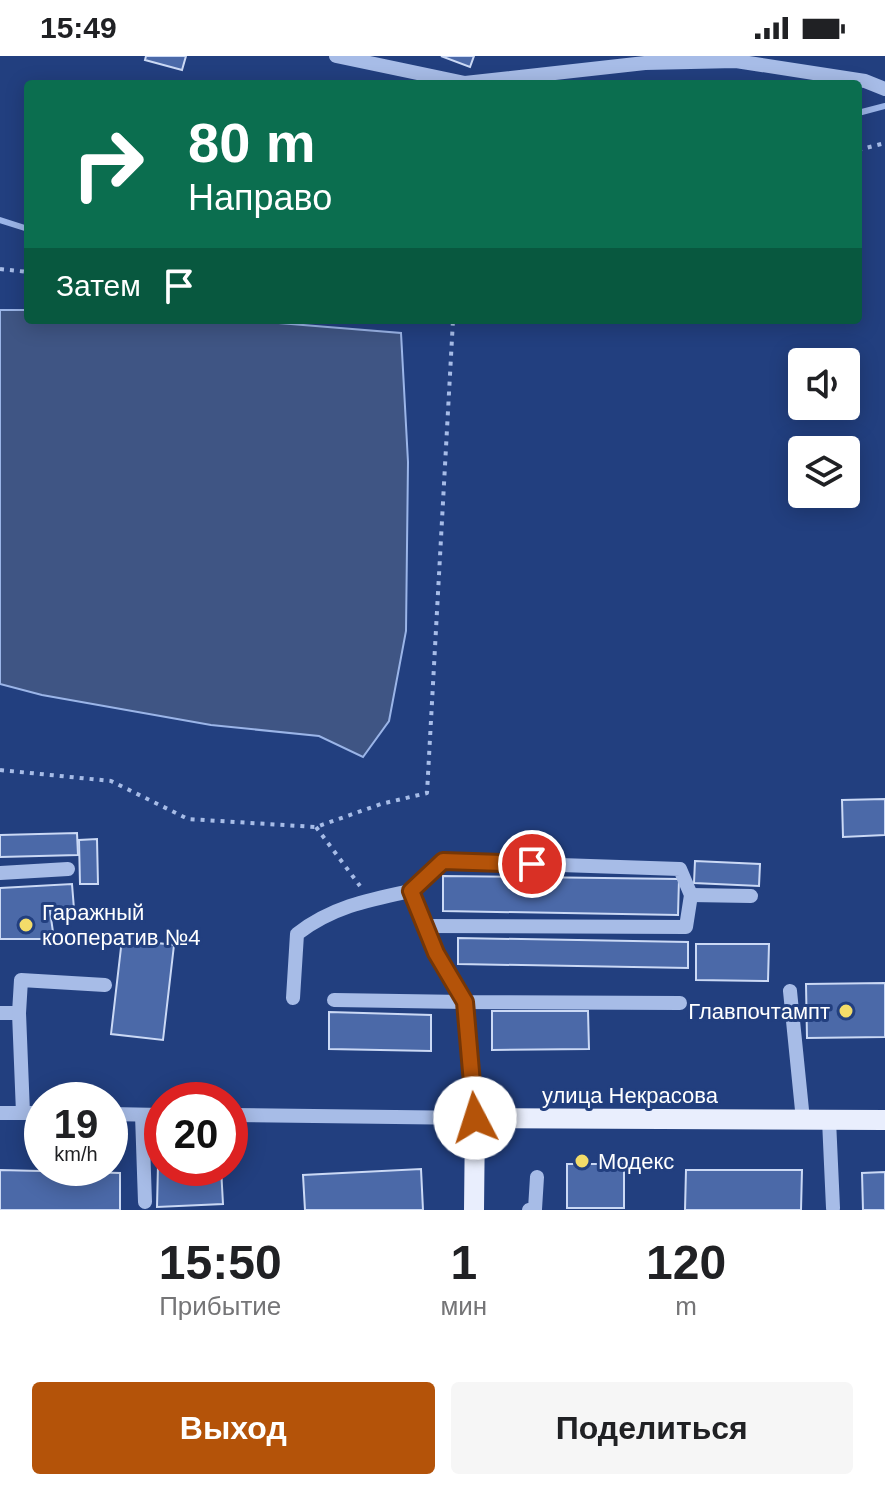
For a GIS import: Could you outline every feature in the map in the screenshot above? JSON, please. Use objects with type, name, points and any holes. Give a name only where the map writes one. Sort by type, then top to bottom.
[{"type":"main road","name":"улица Некрасова","points":[[475,1118],[885,1120]]},
{"type":"main road","points":[[474,1210],[475,1118]]},
{"type":"street","points":[[336,56],[451,80]]},
{"type":"street","points":[[492,80],[645,63],[736,61],[859,80]]},
{"type":"street","points":[[862,81],[885,89]]},
{"type":"street","points":[[293,998],[297,934],[319,917],[370,899],[411,891],[443,861],[680,869],[691,895],[686,927],[425,926]]},
{"type":"street","points":[[0,873],[68,869]]},
{"type":"street","points":[[411,891],[425,926],[465,1002],[475,1118]]},
{"type":"street","points":[[691,895],[751,896]]},
{"type":"street","points":[[0,1113],[23,1113],[19,1013],[21,980],[105,985]]},
{"type":"street","points":[[790,991],[803,1120]]},
{"type":"street","points":[[334,1000],[680,1003]]},
{"type":"street","points":[[0,1013],[19,1013]]},
{"type":"street","points":[[128,1115],[142,1115],[145,1202]]},
{"type":"street","name":"улица Некрасова","points":[[248,1115],[475,1118]]},
{"type":"street","points":[[829,1120],[833,1208]]},
{"type":"street","points":[[529,1210],[535,1209],[537,1177]]},
{"type":"path","points":[[862,149],[885,143]]},
{"type":"path","points":[[0,269],[24,272]]},
{"type":"path","points":[[0,770],[111,781],[188,819],[316,827],[381,804],[427,793],[453,324]]},
{"type":"path","points":[[316,827],[370,899]]},
{"type":"water","points":[[0,310],[24,310],[24,324],[290,324],[401,333],[408,462],[406,631],[389,721],[363,757],[319,736],[211,725],[42,695],[0,684]]},
{"type":"building","points":[[146,56],[186,56],[182,70],[145,60]]},
{"type":"building","points":[[441,56],[474,56],[470,67]]},
{"type":"building","points":[[885,799],[885,835],[843,837],[842,800]]},
{"type":"building","points":[[77,833],[78,855],[0,857],[0,835]]},
{"type":"building","points":[[97,839],[98,884],[80,884],[79,840]]},
{"type":"building","points":[[695,861],[760,864],[759,886],[694,883]]},
{"type":"building","points":[[443,876],[679,879],[678,915],[443,911]]},
{"type":"building","name":"Гаражный кооператив №4","points":[[72,884],[74,909],[50,911],[54,939],[0,939],[0,888]]},
{"type":"building","points":[[458,938],[688,942],[688,968],[458,964]]},
{"type":"building","points":[[122,939],[174,945],[163,1040],[111,1034]]},
{"type":"building","points":[[696,944],[769,944],[768,981],[696,980]]},
{"type":"building","name":"Главпочтампт","points":[[885,983],[885,1037],[807,1038],[806,984]]},
{"type":"building","points":[[492,1011],[588,1011],[589,1049],[492,1050]]},
{"type":"building","points":[[329,1012],[431,1015],[431,1051],[329,1049]]},
{"type":"building","points":[[567,1164],[624,1164],[624,1208],[567,1208]]},
{"type":"building","points":[[421,1169],[423,1210],[305,1210],[303,1175]]},
{"type":"building","points":[[0,1170],[24,1171],[24,1186],[120,1186],[120,1210],[0,1210]]},
{"type":"building","points":[[686,1170],[802,1170],[801,1210],[685,1210]]},
{"type":"building","points":[[885,1172],[885,1210],[863,1210],[862,1173]]},
{"type":"building","points":[[158,1186],[222,1186],[223,1204],[157,1207]]},
{"type":"waterway","points":[[862,112],[885,106]]},
{"type":"waterway","points":[[0,220],[24,228]]},
{"type":"place","name":"Гаражный кооператив №4","points":[[26,925]]},
{"type":"place","name":"Главпочтампт","points":[[846,1011]]},
{"type":"place","name":"Модекс","points":[[582,1161]]},
{"type":"route","points":[[475,1118],[465,1002],[436,953],[411,891],[443,861],[532,864]]}]
